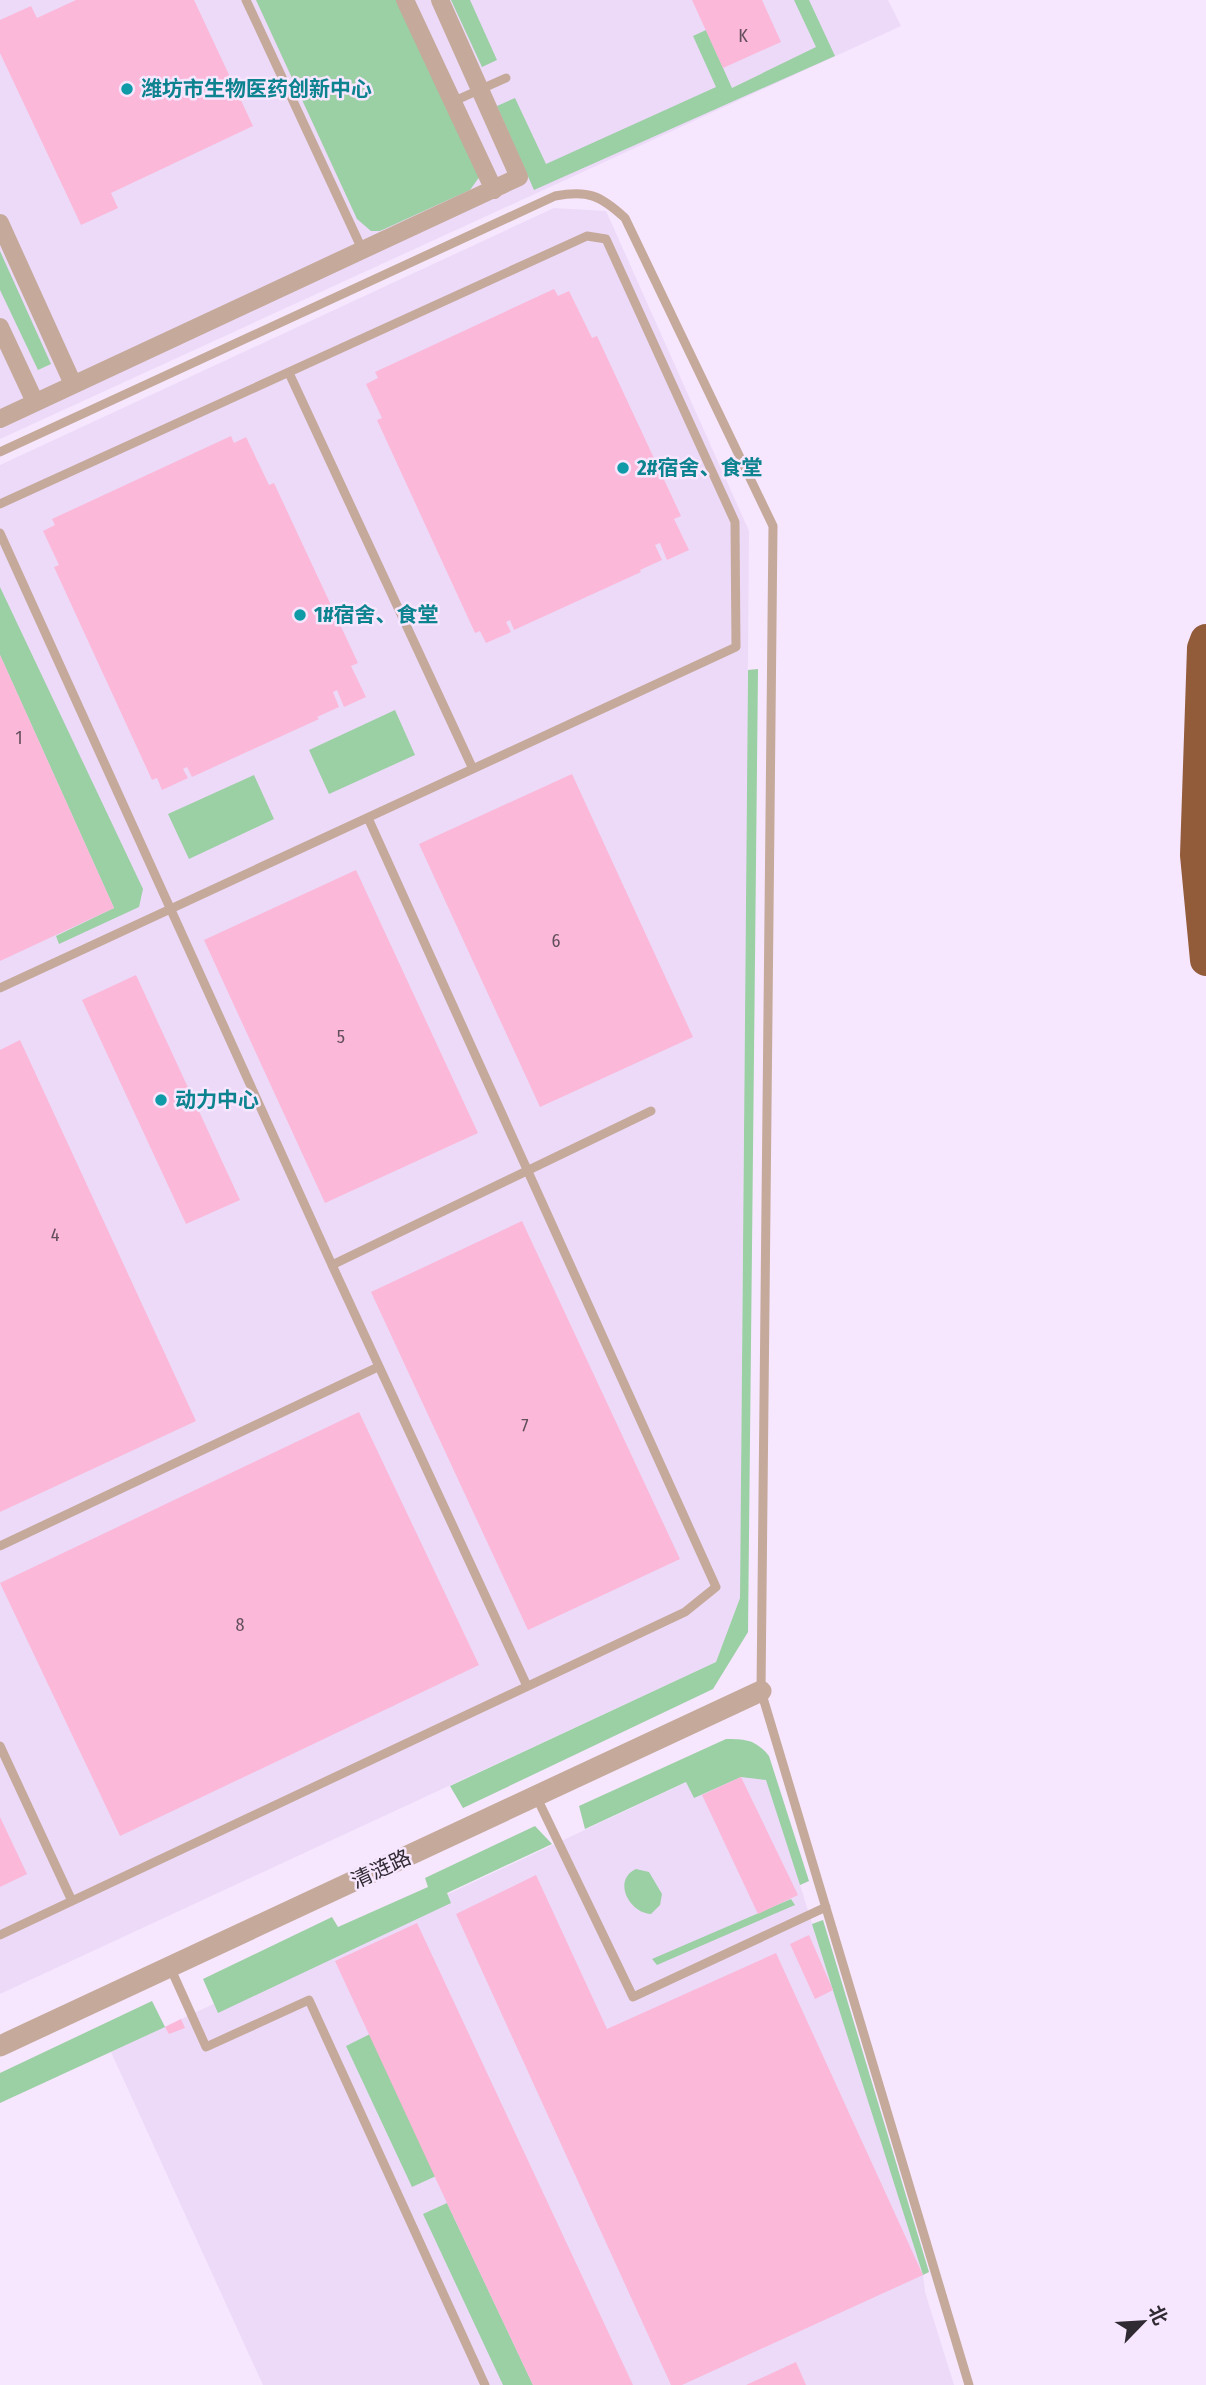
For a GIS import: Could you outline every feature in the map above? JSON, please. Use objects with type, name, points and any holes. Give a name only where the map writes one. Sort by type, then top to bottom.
[{"type":"highway","points":[[1206,639],[1202,648],[1196,855],[1206,960]]},
{"type":"street","points":[[405,0],[494,190]]},
{"type":"street","points":[[0,419],[519,177],[440,0]]},
{"type":"street","points":[[0,223],[73,384]]},
{"type":"street","points":[[0,327],[36,402]]},
{"type":"street","name":"清涟路","points":[[0,2046],[761,1691]]},
{"type":"lane","points":[[246,0],[362,249]]},
{"type":"lane","points":[[453,102],[506,78]]},
{"type":"lane","points":[[0,452],[555,196],[581,191],[608,202],[625,218],[773,526],[761,1691],[969,2385]]},
{"type":"lane","points":[[0,504],[587,236],[606,239],[735,522],[736,647],[0,988]]},
{"type":"lane","points":[[289,373],[473,769]]},
{"type":"lane","points":[[0,533],[169,911],[527,1686]]},
{"type":"lane","points":[[0,1936],[685,1612],[716,1587],[368,818]]},
{"type":"lane","points":[[332,1265],[651,1111]]},
{"type":"lane","points":[[0,1546],[378,1367]]},
{"type":"lane","points":[[0,1746],[72,1901]]},
{"type":"lane","points":[[536,1796],[633,1997],[826,1907]]},
{"type":"lane","points":[[170,1967],[206,2047],[309,2000],[485,2385]]},
{"type":"shaded area","points":[[0,0],[888,0],[901,26],[0,439]]},
{"type":"shaded area","points":[[554,208],[606,211],[749,531],[740,1598],[716,1662],[0,1994],[0,465]]},
{"type":"shaded area","points":[[736,1759],[765,1774],[923,2275],[925,2292],[954,2385],[263,2385],[111,2052]]},
{"type":"green space","points":[[256,0],[398,0],[480,176],[470,190],[380,231],[371,231],[357,219]]},
{"type":"green space","points":[[451,0],[470,0],[497,60],[482,67]]},
{"type":"green space","points":[[794,0],[809,0],[835,56],[534,190],[497,106],[515,98],[546,164],[716,87],[693,36],[706,30],[732,88],[816,47]]},
{"type":"green space","points":[[0,251],[51,364],[38,370],[0,290]]},
{"type":"green space","points":[[0,587],[143,889],[139,907],[59,944],[56,936],[114,908],[0,655]]},
{"type":"green space","points":[[758,669],[748,1632],[713,1689],[463,1808],[450,1786],[716,1662],[740,1598],[748,670]]},
{"type":"green space","points":[[395,710],[415,755],[329,794],[309,750]]},
{"type":"green space","points":[[254,775],[274,819],[189,859],[168,814]]},
{"type":"green space","points":[[726,1739],[750,1742],[769,1756],[809,1881],[800,1885],[766,1780],[741,1777],[694,1798],[686,1782],[585,1829],[579,1806]]},
{"type":"green space","points":[[535,1826],[552,1844],[447,1893],[451,1903],[218,2013],[203,1979],[332,1917],[338,1927],[428,1887],[425,1878]]},
{"type":"green space","points":[[636,1869],[649,1872],[662,1894],[660,1905],[651,1914],[636,1908],[626,1895],[625,1881]]},
{"type":"green space","points":[[791,1899],[795,1905],[657,1965],[652,1959]]},
{"type":"green space","points":[[823,1920],[929,2272],[923,2275],[812,1924]]},
{"type":"green space","points":[[152,2001],[165,2027],[0,2103],[0,2073]]},
{"type":"green space","points":[[370,2034],[436,2176],[412,2187],[346,2046]]},
{"type":"green space","points":[[447,2203],[533,2385],[503,2385],[423,2214]]},
{"type":"building","name":"潍坊市生物医药创新中心","points":[[76,0],[194,0],[253,126],[111,193],[118,208],[81,225],[0,53],[0,20],[31,6],[37,18]]},
{"type":"building","points":[[692,0],[762,0],[781,42],[723,68]]},
{"type":"building","name":"2#宿舍、食堂","points":[[554,289],[558,296],[569,291],[592,338],[597,336],[681,516],[674,519],[689,550],[667,560],[660,543],[655,545],[662,560],[514,630],[510,620],[506,622],[511,632],[486,643],[480,631],[475,633],[377,420],[382,418],[366,384],[378,378],[375,372]]},
{"type":"building","name":"1#宿舍、食堂","points":[[231,436],[234,443],[246,437],[269,485],[274,483],[358,663],[351,666],[366,697],[344,707],[337,690],[333,692],[339,707],[317,717],[319,719],[192,777],[187,767],[183,769],[188,778],[162,790],[157,778],[152,780],[54,567],[59,565],[43,531],[55,525],[52,519]]},
{"type":"building","points":[[0,655],[114,908],[0,961]]},
{"type":"building","points":[[572,774],[693,1037],[540,1107],[419,844]]},
{"type":"building","points":[[356,870],[478,1133],[325,1203],[204,940]]},
{"type":"building","name":"动力中心","points":[[136,975],[240,1200],[186,1224],[82,1000]]},
{"type":"building","points":[[20,1040],[196,1421],[0,1512],[0,1050]]},
{"type":"building","points":[[522,1221],[680,1559],[528,1630],[371,1292]]},
{"type":"building","points":[[359,1412],[479,1665],[120,1836],[0,1583]]},
{"type":"building","points":[[741,1777],[798,1895],[758,1914],[702,1795]]},
{"type":"building","points":[[0,1817],[27,1874],[0,1887]]},
{"type":"building","points":[[536,1875],[607,2029],[776,1953],[923,2275],[682,2385],[671,2385],[456,1914]]},
{"type":"building","points":[[417,1923],[633,2385],[533,2385],[447,2203],[335,1961]]},
{"type":"building","points":[[809,1935],[833,1990],[815,1999],[790,1944]]},
{"type":"building","points":[[181,2019],[185,2028],[169,2034],[165,2027]]},
{"type":"building","points":[[796,2362],[806,2385],[746,2385]]},
{"type":"place","name":"潍坊市生物医药创新中心","points":[[127,89]]},
{"type":"place","name":"2#宿舍、食堂","points":[[623,468]]},
{"type":"place","name":"1#宿舍、食堂","points":[[300,615]]},
{"type":"place","name":"动力中心","points":[[161,1100]]}]
